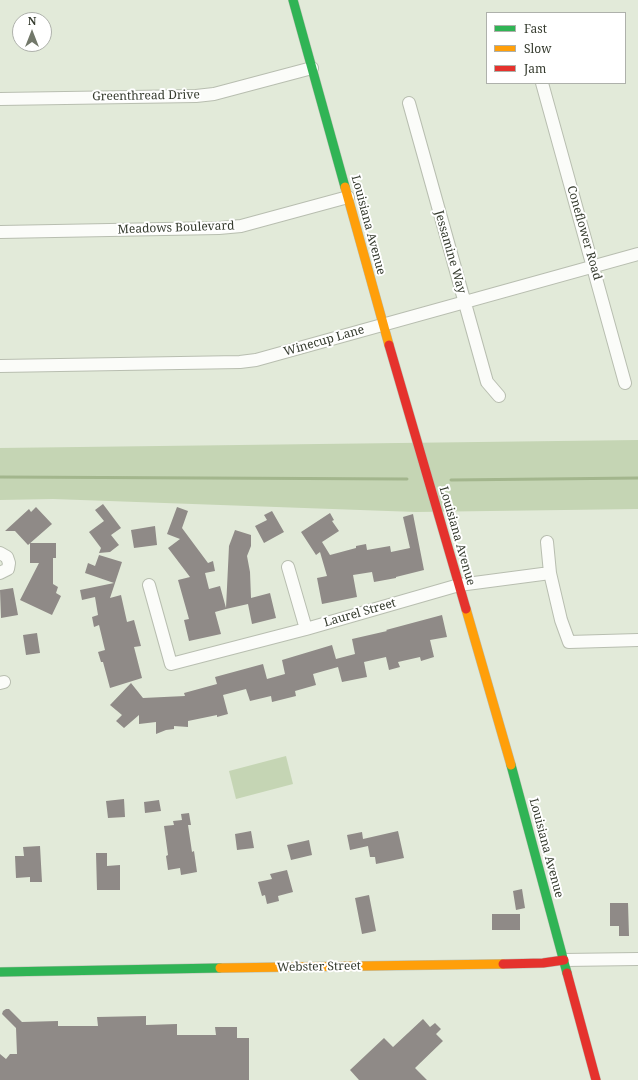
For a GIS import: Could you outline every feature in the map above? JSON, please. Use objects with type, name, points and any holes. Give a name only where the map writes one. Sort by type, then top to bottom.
[{"type":"street","name":"Louisiana Avenue","points":[[293,0],[383,324],[504,740],[596,1080]]},
{"type":"street","name":"Greenthread Drive","points":[[0,99],[196,96],[214,94],[312,68]]},
{"type":"street","name":"Coneflower Road","points":[[542,84],[625,383]]},
{"type":"street","name":"Jessamine Way","points":[[409,103],[487,382],[499,396]]},
{"type":"street","name":"Meadows Boulevard","points":[[0,232],[219,228],[241,226],[348,196]]},
{"type":"street","name":"Winecup Lane","points":[[0,366],[240,362],[256,360],[638,254]]},
{"type":"street","points":[[547,542],[550,573],[569,642],[638,640]]},
{"type":"street","points":[[0,553],[7,557],[10,563],[8,569],[0,573]]},
{"type":"street","points":[[288,567],[306,629]]},
{"type":"street","name":"Laurel Street","points":[[149,584],[171,664],[306,629],[459,585],[550,573]]},
{"type":"street","name":"Webster Street","points":[[0,972],[543,963],[564,960],[638,959]]},
{"type":"green space","points":[[638,440],[638,509],[416,512],[53,499],[0,500],[0,448]]},
{"type":"green space","points":[[286,756],[293,784],[236,799],[229,771]]},
{"type":"building","points":[[103,504],[121,528],[111,535],[119,545],[110,552],[99,553],[101,548],[89,532],[104,521],[95,510]]},
{"type":"building","points":[[36,507],[52,524],[28,545],[15,531],[5,531],[29,509],[31,512]]},
{"type":"building","points":[[177,507],[188,511],[182,528],[208,563],[213,561],[215,571],[205,573],[209,589],[220,586],[226,608],[229,546],[235,530],[251,535],[251,546],[247,556],[250,572],[251,598],[270,593],[276,618],[252,624],[248,604],[226,609],[215,612],[221,634],[189,641],[184,620],[189,619],[178,580],[190,577],[168,548],[180,539],[167,534]]},
{"type":"building","points":[[272,511],[284,532],[264,543],[255,526],[267,520],[264,515]]},
{"type":"building","points":[[330,513],[334,520],[332,521],[339,531],[322,542],[330,555],[366,544],[367,550],[390,546],[391,552],[410,548],[403,517],[413,514],[424,570],[396,578],[374,582],[372,572],[353,575],[357,597],[322,604],[317,578],[327,576],[320,552],[316,555],[301,532]]},
{"type":"building","points":[[155,526],[157,545],[134,548],[131,530]]},
{"type":"building","points":[[30,543],[56,543],[56,558],[53,558],[53,584],[58,587],[56,593],[61,596],[52,615],[20,600],[39,563],[30,563]]},
{"type":"building","points":[[99,555],[122,562],[110,598],[121,595],[127,622],[134,620],[141,646],[134,647],[142,678],[110,688],[103,662],[101,662],[98,652],[105,650],[99,625],[94,627],[92,617],[98,615],[95,597],[82,600],[80,590],[114,583],[85,573],[88,563],[95,566]]},
{"type":"building","points":[[13,588],[18,615],[1,618],[0,590]]},
{"type":"building","points":[[442,615],[447,637],[430,640],[434,657],[421,661],[420,657],[398,662],[400,667],[389,670],[386,657],[364,662],[367,677],[342,682],[338,667],[313,674],[316,685],[295,691],[296,696],[272,702],[271,696],[250,701],[246,689],[223,695],[228,714],[188,721],[188,727],[174,726],[174,729],[156,734],[156,722],[139,724],[139,715],[124,728],[116,721],[122,715],[110,705],[131,683],[143,698],[185,696],[184,693],[217,684],[215,677],[263,664],[267,679],[285,674],[282,660],[332,645],[336,659],[355,654],[352,639],[387,631],[386,630]]},
{"type":"building","points":[[37,633],[40,653],[26,655],[23,635]]},
{"type":"building","points":[[124,799],[125,817],[108,818],[106,801]]},
{"type":"building","points":[[159,800],[161,811],[145,813],[144,802]]},
{"type":"building","points":[[189,813],[191,825],[188,825],[197,872],[181,875],[180,868],[168,870],[166,856],[168,855],[164,826],[174,825],[173,821],[182,820],[181,814]]},
{"type":"building","points":[[251,831],[254,848],[237,850],[235,834]]},
{"type":"building","points":[[398,831],[404,858],[376,864],[375,857],[370,857],[368,846],[350,850],[347,835],[362,832],[363,839]]},
{"type":"building","points":[[309,840],[312,855],[291,860],[287,845]]},
{"type":"building","points":[[40,846],[42,882],[30,882],[30,877],[16,878],[15,856],[24,856],[23,847]]},
{"type":"building","points":[[96,853],[107,853],[107,866],[120,865],[120,890],[97,890]]},
{"type":"building","points":[[287,870],[293,892],[278,896],[279,901],[267,904],[265,895],[262,896],[258,882],[272,879],[270,874]]},
{"type":"building","points":[[522,889],[525,908],[516,910],[513,891]]},
{"type":"building","points":[[369,895],[376,931],[362,934],[355,898]]},
{"type":"building","points":[[610,903],[628,903],[629,936],[619,936],[619,926],[610,926]]},
{"type":"building","points":[[492,914],[520,914],[520,930],[492,930]]},
{"type":"building","points":[[6,1009],[9,1009],[22,1022],[58,1021],[58,1026],[98,1026],[97,1017],[146,1016],[146,1025],[177,1024],[177,1035],[216,1035],[215,1027],[237,1027],[237,1038],[249,1038],[249,1080],[0,1080],[0,1054],[6,1059],[10,1054],[17,1054],[16,1028],[2,1014]]},
{"type":"building","points":[[423,1019],[430,1027],[435,1023],[441,1029],[436,1034],[443,1041],[415,1068],[427,1080],[359,1080],[350,1070],[384,1038],[393,1047]]},
{"type":"waterway","points":[[0,477],[407,479]]},
{"type":"waterway","points":[[451,480],[638,478]]},
{"type":"traffic: fast","points":[[293,0],[345,187]]},
{"type":"traffic: fast","points":[[511,765],[567,973]]},
{"type":"traffic: fast","points":[[0,972],[220,968]]},
{"type":"traffic: slow","points":[[345,187],[389,345]]},
{"type":"traffic: slow","points":[[466,609],[511,765]]},
{"type":"traffic: slow","points":[[220,968],[503,964]]},
{"type":"traffic: jam","points":[[389,345],[466,609]]},
{"type":"traffic: jam","points":[[503,964],[543,963],[564,960]]},
{"type":"traffic: jam","points":[[567,973],[596,1080]]}]
